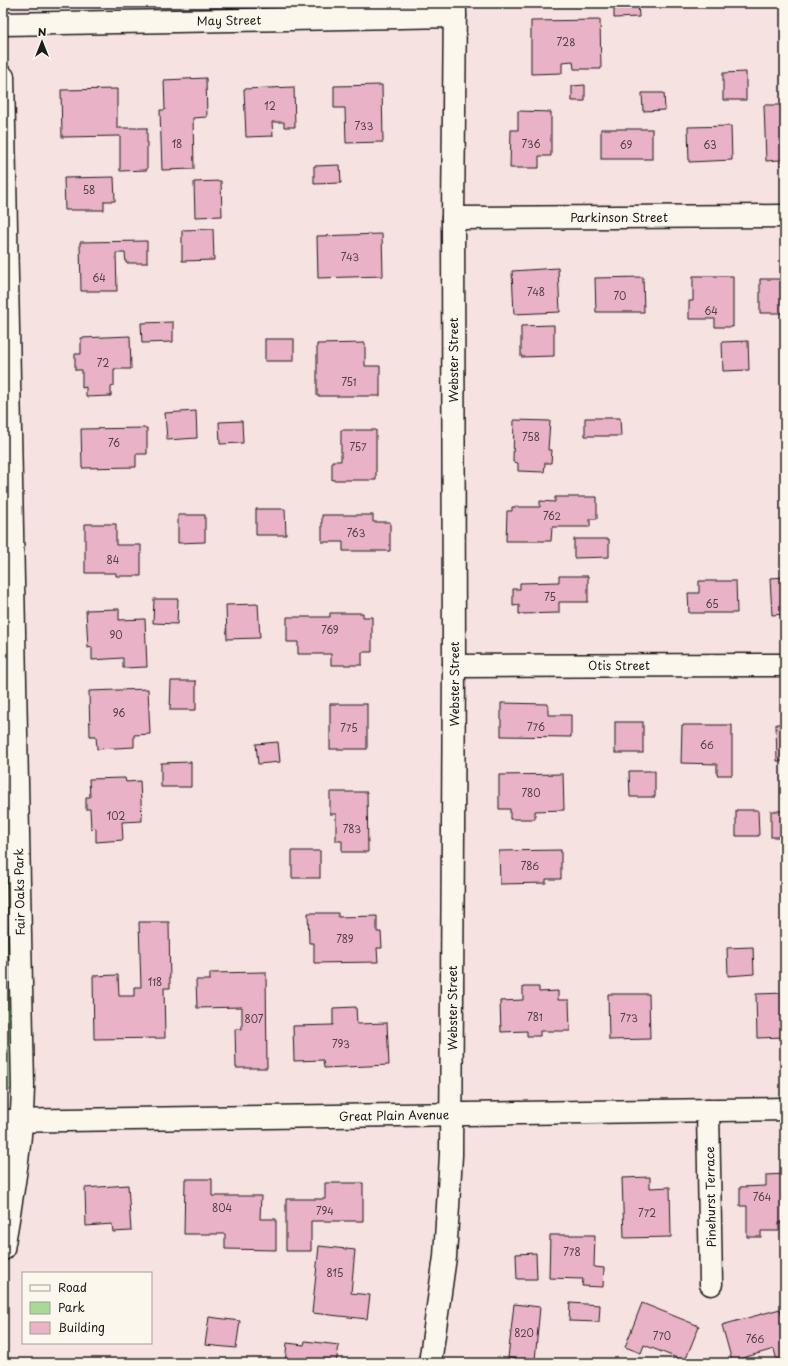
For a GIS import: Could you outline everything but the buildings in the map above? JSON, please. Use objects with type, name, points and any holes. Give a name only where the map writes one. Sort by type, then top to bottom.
[{"type":"street","name":"May Street","points":[[3,24],[455,9]]},
{"type":"street","name":"Webster Street","points":[[430,1363],[447,1234],[452,1114],[454,666],[453,218],[455,9]]},
{"type":"street","name":"Fair Oaks Park","points":[[3,77],[8,551],[23,1079],[12,1121],[18,1159],[3,1249]]},
{"type":"street","name":"Parkinson Street","points":[[453,218],[785,216]]},
{"type":"street","name":"Otis Street","points":[[454,666],[785,665]]},
{"type":"street","name":"Great Plain Avenue","points":[[12,1121],[785,1109]]},
{"type":"street","name":"Pinehurst Terrace","points":[[708,1110],[711,1284]]},
{"type":"green space","points":[[3,568],[13,1090],[3,1090]]},
{"type":"green space","points":[[3,1138],[10,1141],[3,1202]]}]
